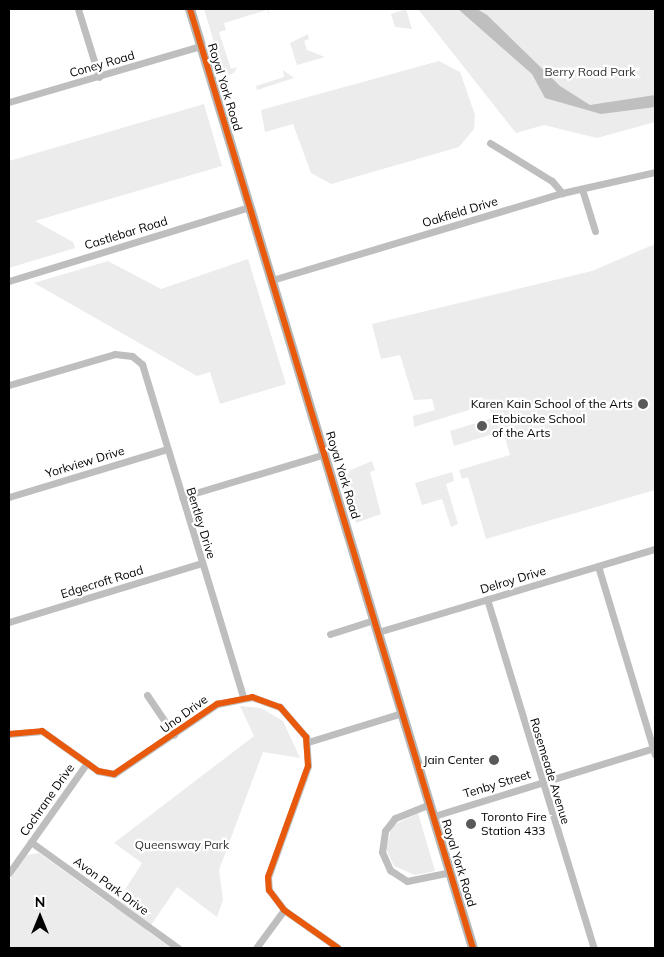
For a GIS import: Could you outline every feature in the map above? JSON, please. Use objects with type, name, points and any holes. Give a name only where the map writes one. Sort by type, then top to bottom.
[{"type":"main road","name":"Royal York Road","points":[[190,9],[473,948]]},
{"type":"street","points":[[78,9],[98,77]]},
{"type":"street","name":"Coney Road","points":[[9,102],[201,46]]},
{"type":"street","points":[[490,143],[552,181],[562,193]]},
{"type":"street","name":"Oakfield Drive","points":[[272,280],[562,193],[655,172]]},
{"type":"street","points":[[582,189],[595,232]]},
{"type":"street","name":"Castlebar Road","points":[[9,281],[250,207]]},
{"type":"street","name":"Bentley Drive","points":[[9,385],[110,355],[136,358],[145,368],[167,449],[243,697]]},
{"type":"street","name":"Yorkview Drive","points":[[9,497],[167,449]]},
{"type":"street","points":[[182,497],[325,454]]},
{"type":"street","name":"Delroy Drive","points":[[378,632],[655,549]]},
{"type":"street","name":"Edgecroft Road","points":[[9,622],[202,563]]},
{"type":"street","points":[[598,566],[654,752]]},
{"type":"street","name":"Rosemeade Avenue","points":[[487,599],[541,783],[594,948]]},
{"type":"street","points":[[330,634],[374,620]]},
{"type":"street","points":[[147,695],[174,735]]},
{"type":"street","name":"Uno Drive","points":[[9,734],[42,731],[87,764],[106,774],[121,772],[217,704],[243,697],[264,700],[285,710],[308,742]]},
{"type":"street","points":[[338,948],[274,901],[268,877],[306,777],[308,742],[402,713]]},
{"type":"street","name":"Tenby Street","points":[[434,816],[541,783],[654,752]]},
{"type":"street","name":"Cochrane Drive","points":[[9,873],[87,764]]},
{"type":"street","points":[[430,804],[394,818],[385,831],[382,852],[390,870],[407,880],[451,872]]},
{"type":"street","name":"Avon Park Drive","points":[[31,842],[178,948]]},
{"type":"street","points":[[256,948],[284,910]]},
{"type":"green space","points":[[204,9],[268,9],[270,16],[267,10],[224,23],[226,30],[219,32],[231,69],[237,67],[234,73],[224,76]]},
{"type":"green space","points":[[406,9],[412,29],[395,27],[391,14]]},
{"type":"green space","name":"Berry Road Park","points":[[418,9],[655,9],[655,122],[597,138],[544,125],[516,133]]},
{"type":"green space","points":[[308,34],[309,39],[304,41],[307,50],[325,57],[297,65],[290,43]]},
{"type":"green space","points":[[439,61],[460,72],[475,115],[474,129],[459,147],[331,184],[311,173],[293,124],[265,132],[261,110]]},
{"type":"green space","points":[[283,70],[294,78],[257,90],[256,86],[284,77]]},
{"type":"green space","points":[[204,104],[222,166],[35,221],[73,242],[75,248],[9,268],[9,161]]},
{"type":"green space","points":[[655,244],[655,490],[486,539],[468,477],[462,479],[459,470],[510,455],[503,431],[454,446],[450,431],[492,418],[488,404],[414,427],[413,416],[435,410],[432,399],[414,400],[400,355],[381,359],[372,324],[592,271]]},
{"type":"green space","points":[[248,259],[286,384],[220,404],[210,372],[197,376],[34,283],[108,261],[161,289]]},
{"type":"green space","points":[[372,461],[375,470],[370,472],[381,514],[356,523],[341,474]]},
{"type":"green space","points":[[452,472],[454,481],[446,484],[458,524],[451,527],[442,499],[422,505],[415,483]]},
{"type":"green space","name":"Queensway Park","points":[[240,706],[261,708],[283,721],[300,758],[263,752],[219,870],[223,900],[217,917],[177,887],[147,931],[171,948],[9,948],[9,881],[27,855],[39,853],[114,907],[142,863],[114,843],[254,736]]},
{"type":"green space","points":[[418,813],[435,871],[415,875],[394,866],[386,849],[392,826]]},
{"type":"shaded area","points":[[458,9],[477,9],[487,15],[560,86],[590,105],[655,95],[655,107],[601,114],[545,98],[532,74]]},
{"type":"cycle path","points":[[190,9],[473,948]]},
{"type":"cycle path","points":[[9,734],[42,731],[98,771],[114,774],[217,704],[252,697],[280,707],[306,737],[308,766],[268,877],[269,890],[284,910],[338,948]]},
{"type":"place","name":"Karen Kain School of the Arts","points":[[643,404]]},
{"type":"place","name":"Etobicoke School of the Arts","points":[[482,426]]},
{"type":"place","name":"Jain Center","points":[[494,760]]},
{"type":"place","name":"Toronto Fire Station 433","points":[[471,824]]}]
